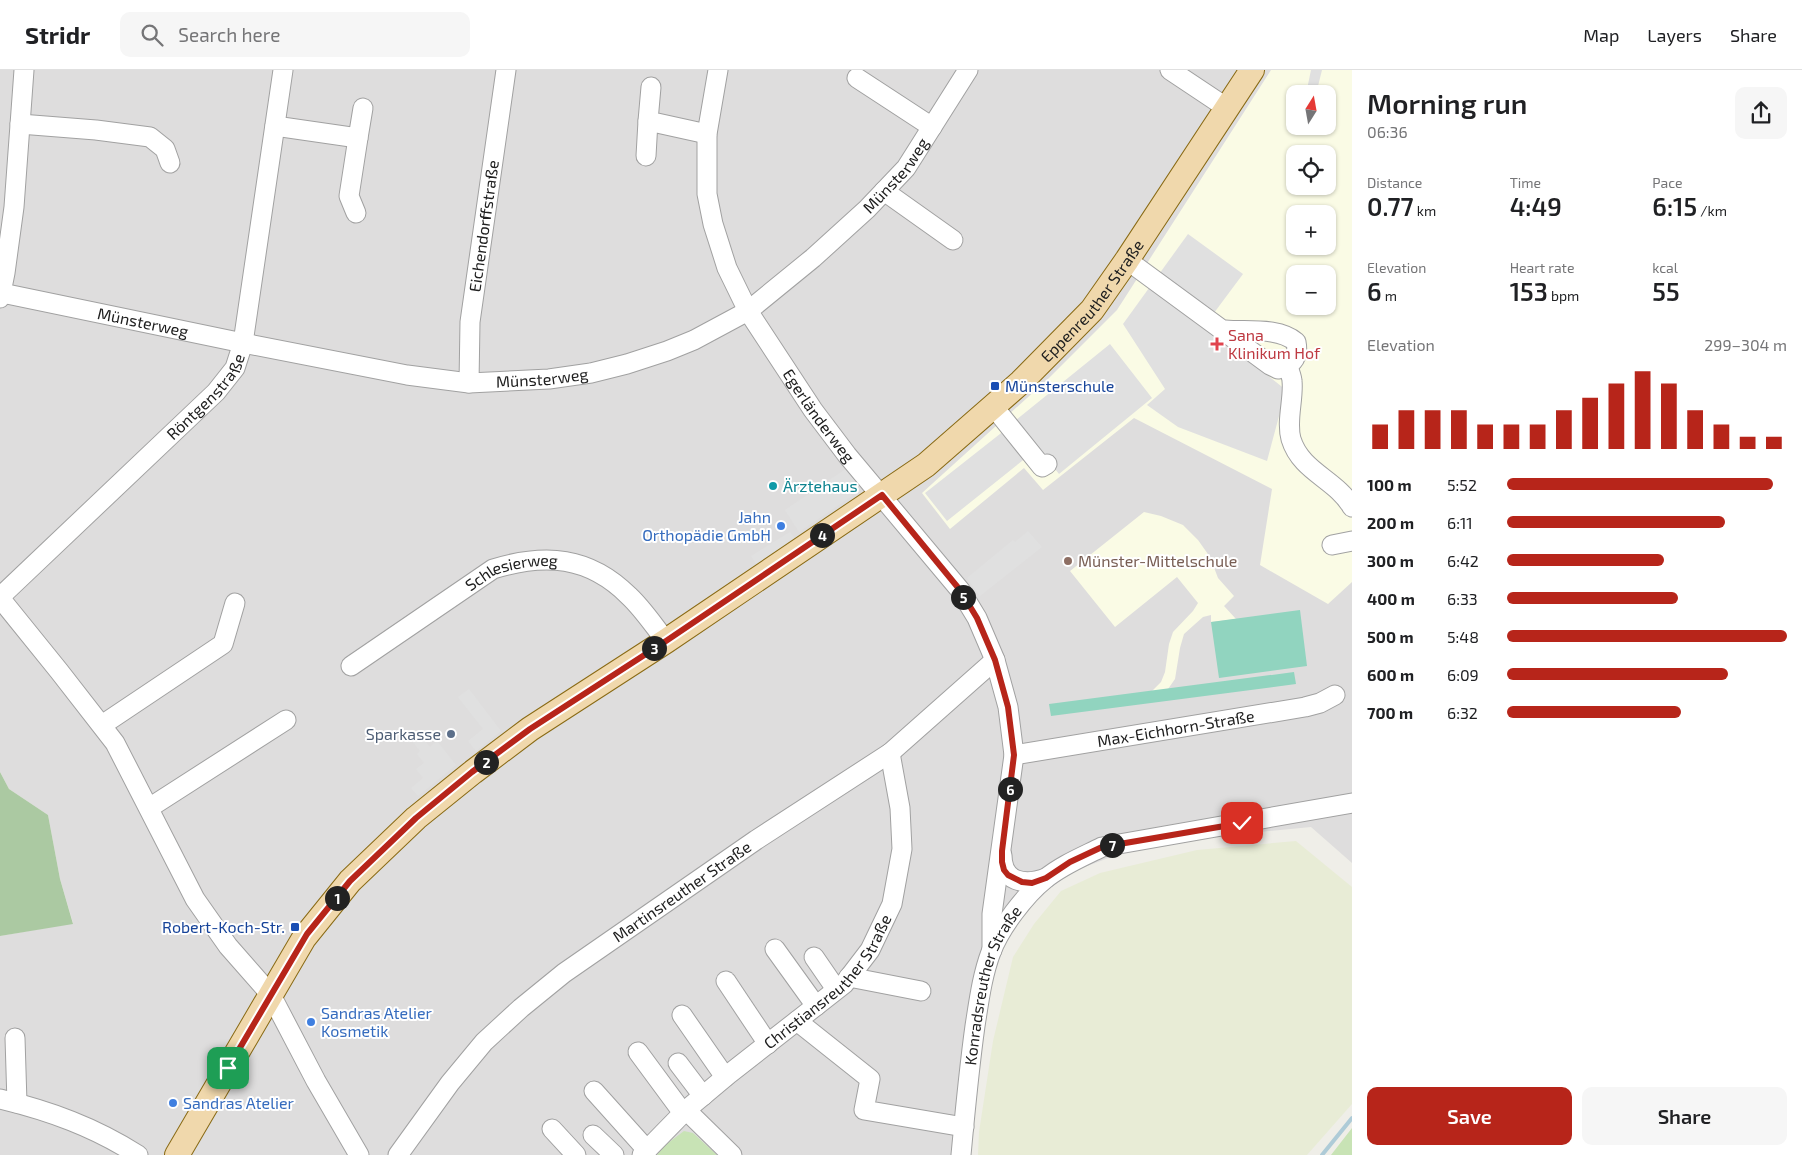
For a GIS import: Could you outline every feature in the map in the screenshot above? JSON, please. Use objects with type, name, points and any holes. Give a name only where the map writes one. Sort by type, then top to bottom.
[{"type":"main road","name":"Eppenreuther Straße","points":[[177,1155],[307,934],[350,881],[416,818],[472,772],[530,729],[666,641],[926,465],[1021,382],[1092,310],[1252,70]]},
{"type":"street","points":[[1,296],[14,207],[24,70]]},
{"type":"street","name":"Röntgenstraße","points":[[0,598],[216,392],[235,368],[243,343],[283,70]]},
{"type":"street","name":"Eichendorffstraße","points":[[468,383],[470,322],[506,70]]},
{"type":"street","name":"Egerländerweg","points":[[718,70],[707,134],[707,194],[713,224],[727,268],[748,311],[813,410],[847,455],[960,590],[977,618],[995,660],[1008,707],[1014,755],[992,914],[992,950]]},
{"type":"street","name":"Münsterweg","points":[[1,296],[407,375],[468,383],[549,379],[591,373],[627,364],[694,340],[748,311],[813,258],[867,209],[906,168],[968,70]]},
{"type":"street","points":[[1170,70],[1227,108]]},
{"type":"street","points":[[857,78],[932,126]]},
{"type":"street","points":[[646,156],[650,87]]},
{"type":"street","points":[[356,213],[349,196],[362,108]]},
{"type":"street","points":[[648,121],[707,134]]},
{"type":"street","points":[[20,124],[96,130],[150,137],[165,149],[170,163]]},
{"type":"street","points":[[275,126],[358,138]]},
{"type":"street","points":[[884,192],[954,240]]},
{"type":"street","points":[[1127,260],[1278,370],[1294,361],[1297,351],[1296,342],[1287,335],[1225,330]]},
{"type":"street","points":[[1288,366],[1292,381],[1290,407],[1291,438],[1302,461],[1346,497],[1352,507]]},
{"type":"street","points":[[993,406],[1042,467],[1047,464]]},
{"type":"street","points":[[1332,545],[1352,541]]},
{"type":"street","name":"Schlesierweg","points":[[351,666],[493,569],[516,562],[546,559],[570,561],[588,567],[608,578],[629,596],[666,641]]},
{"type":"street","points":[[0,598],[115,743],[195,899],[228,946],[270,995],[316,1081],[359,1155]]},
{"type":"street","points":[[102,725],[223,644],[234,603]]},
{"type":"street","name":"Martinsreuther Straße","points":[[398,1155],[450,1083],[484,1042],[529,1002],[564,973],[756,840],[890,753],[995,660]]},
{"type":"street","name":"Max-Eichhorn-Straße","points":[[1014,755],[1305,708],[1335,695]]},
{"type":"street","points":[[149,808],[286,720]]},
{"type":"street","name":"Christiansreuther Straße","points":[[644,1152],[684,1112],[725,1077],[843,983],[870,950],[892,904],[902,849],[900,808],[890,753]]},
{"type":"street","name":"Konradsreuther Straße","points":[[961,1155],[969,1067],[982,981],[992,950],[1010,919],[1028,895],[1046,878],[1070,862],[1102,847],[1352,803]]},
{"type":"street","name":"Egerländerweg","points":[[1002,851],[1004,870],[1014,879],[1032,883],[1046,878]]},
{"type":"street","points":[[775,949],[816,1006]]},
{"type":"street","points":[[814,957],[843,983],[921,991]]},
{"type":"street","points":[[726,981],[768,1044]]},
{"type":"street","points":[[682,1015],[725,1077]]},
{"type":"street","points":[[797,1021],[870,1079],[864,1110],[964,1127]]},
{"type":"street","points":[[15,1038],[8,1101],[57,1114],[107,1136],[138,1155]]},
{"type":"street","points":[[638,1052],[684,1112],[732,1155]]},
{"type":"street","points":[[678,1063],[703,1096]]},
{"type":"street","points":[[594,1091],[644,1152]]},
{"type":"street","points":[[552,1130],[576,1155]]},
{"type":"street","points":[[594,1135],[614,1155]]},
{"type":"shaded area","points":[[0,70],[1352,70],[1352,863],[1311,827],[1187,839],[1127,851],[1074,871],[1038,897],[1006,939],[991,976],[969,1155],[0,1155],[0,936],[73,923],[60,879],[48,815],[9,789],[0,772]]},
{"type":"shaded area","name":"Sana Klinikum Hof","points":[[1271,70],[1352,70],[1352,582],[1328,604],[1260,565],[1272,489],[1134,418],[1043,490],[1024,468],[950,529],[922,493],[1049,378],[1117,310]]},
{"type":"shaded area","points":[[1311,70],[1322,70],[1318,85],[1308,85]]},
{"type":"shaded area","points":[[1188,234],[1243,274],[1205,325],[1286,390],[1267,461],[1178,427],[1147,405],[1165,389],[1123,324]]},
{"type":"shaded area","points":[[1110,344],[1152,398],[1059,474],[1016,420]]},
{"type":"shaded area","points":[[1005,430],[1027,457],[947,521],[925,493]]},
{"type":"shaded area","points":[[847,468],[857,480],[847,488],[852,496],[799,532],[785,510]]},
{"type":"shaded area","points":[[1144,512],[1161,516],[1183,525],[1198,540],[1210,557],[1218,578],[1234,596],[1224,606],[1236,619],[1211,622],[1211,615],[1203,617],[1184,634],[1175,679],[1168,689],[1152,691],[1161,682],[1165,672],[1169,644],[1173,632],[1198,603],[1177,577],[1115,627],[1070,571]]},
{"type":"shaded area","points":[[1028,531],[1042,547],[980,596],[967,578],[1013,540],[1015,542]]},
{"type":"shaded area","points":[[790,532],[795,539],[756,564],[751,556]]},
{"type":"shaded area","points":[[469,689],[501,731],[476,751],[468,741],[483,729],[458,697]]},
{"type":"shaded area","points":[[417,731],[430,747],[437,741],[456,765],[418,796],[411,788],[423,778],[416,769],[424,763],[417,754],[420,751],[412,741],[409,743],[406,739]]},
{"type":"shaded area","points":[[1296,841],[1352,887],[1352,1104],[1307,1155],[978,1155],[979,1132],[993,1041],[1013,957],[1034,924],[1061,891],[1100,873],[1197,850]]},
{"type":"green space","points":[[1300,610],[1307,666],[1219,678],[1211,622]]},
{"type":"green space","points":[[1294,672],[1296,684],[1051,716],[1049,704]]},
{"type":"green space","points":[[0,772],[9,789],[48,815],[60,879],[73,924],[0,936]]},
{"type":"green space","points":[[1352,1128],[1352,1155],[1331,1155]]},
{"type":"green space","points":[[684,1131],[693,1133],[717,1155],[657,1155],[664,1146]]},
{"type":"waterway","points":[[1322,1155],[1352,1118]]},
{"type":"place","name":"Sana Klinikum Hof","points":[[1217,344]]},
{"type":"place","name":"Münsterschule","points":[[995,386]]},
{"type":"place","name":"Ärztehaus","points":[[773,486]]},
{"type":"place","name":"Jahn Orthopädie GmbH","points":[[781,526]]},
{"type":"place","name":"Münster-Mittelschule","points":[[1068,561]]},
{"type":"place","name":"Sparkasse","points":[[451,734]]},
{"type":"place","name":"Robert-Koch-Str.","points":[[295,927]]},
{"type":"place","name":"Sandras Atelier Kosmetik","points":[[311,1022]]},
{"type":"place","name":"Sandras Atelier","points":[[173,1103]]},
{"type":"route","points":[[228,1068],[307,934],[350,881],[416,818],[472,772],[530,729],[666,641],[882,495],[960,590],[977,618],[995,660],[1008,707],[1014,755],[1002,851],[1002,862],[1004,870],[1008,875],[1022,882],[1032,883],[1046,878],[1070,862],[1102,847],[1242,823]]}]
